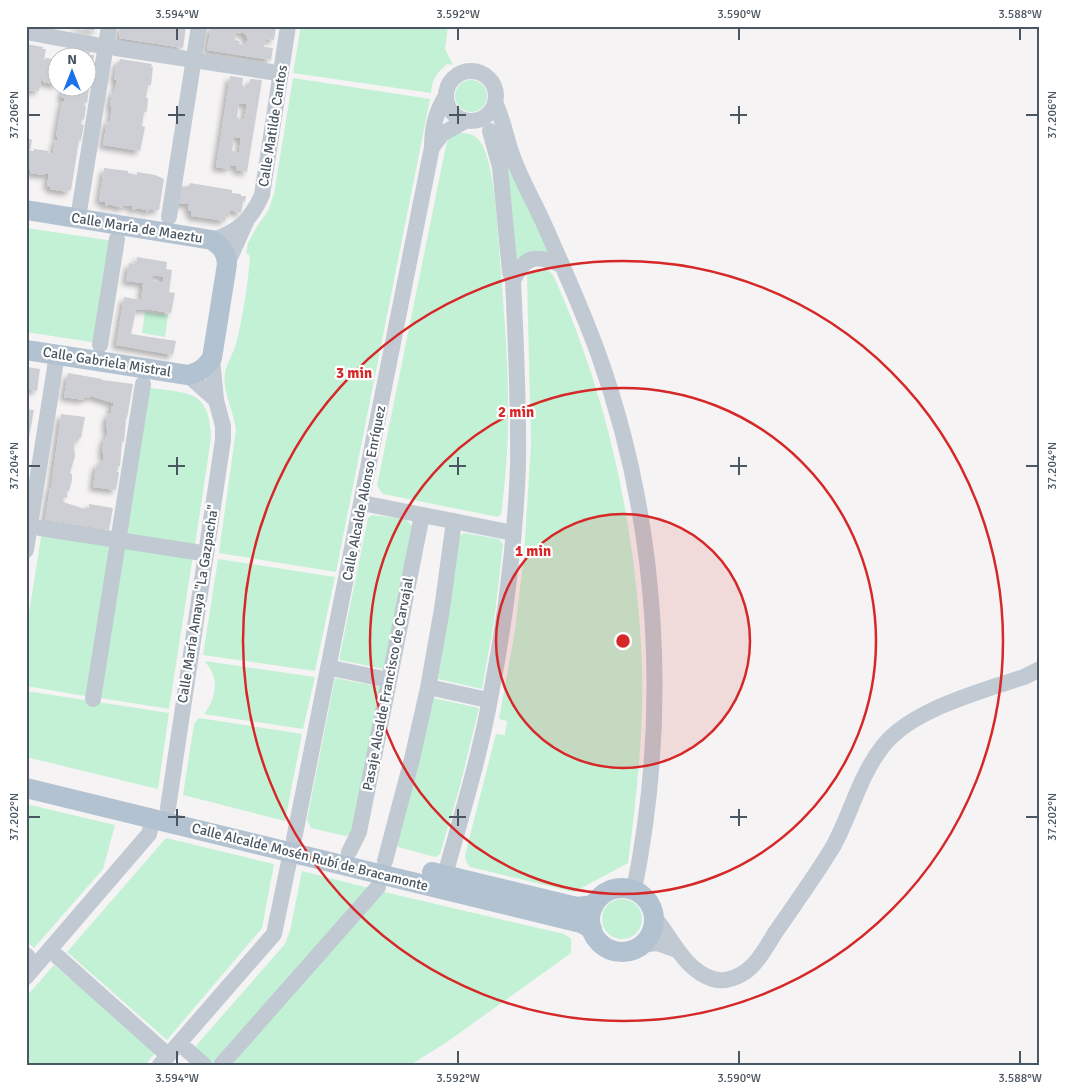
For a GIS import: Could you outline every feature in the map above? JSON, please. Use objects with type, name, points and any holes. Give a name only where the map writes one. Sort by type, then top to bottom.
[{"type":"main road","name":"Calle María de Maeztu","points":[[26,210],[212,240],[221,247],[226,255],[227,264]]},
{"type":"main road","points":[[188,375],[199,372],[206,367],[212,358],[227,264]]},
{"type":"main road","name":"Calle Gabriela Mistral","points":[[26,350],[188,375]]},
{"type":"main road","name":"Calle Alcalde Mosén Rubí de Bracamonte","points":[[26,774],[160,814]]},
{"type":"main road","name":"Calle Alcalde Mosén Rubí de Bracamonte","points":[[26,788],[160,814],[293,845],[581,923],[592,929]]},
{"type":"main road","name":"Calle Alcalde Mosén Rubí de Bracamonte","points":[[293,845],[349,852],[576,907],[594,905]]},
{"type":"main road","points":[[620,888],[634,890],[647,900],[651,906],[654,918],[652,931],[648,939],[633,950],[621,952],[611,950],[602,944],[592,929],[590,920],[594,905],[603,894],[612,890],[620,888]]},
{"type":"street","points":[[78,218],[109,26]]},
{"type":"street","points":[[168,217],[199,26]]},
{"type":"street","name":"Calle Matilde Cantos","points":[[227,264],[246,222],[255,211],[262,195],[288,26]]},
{"type":"street","points":[[26,32],[96,44]]},
{"type":"street","points":[[116,48],[271,72]]},
{"type":"street","points":[[432,147],[442,134],[454,126],[479,124],[491,112],[495,103],[496,90],[484,75],[475,72],[464,73],[454,78],[446,96],[450,110],[459,118],[479,124],[512,157]]},
{"type":"street","name":"Calle Alcalde Alonso Enríquez","points":[[161,1057],[274,934],[362,503],[432,147],[432,137],[438,109],[446,96]]},
{"type":"street","points":[[495,103],[512,157],[562,265],[598,355],[614,405],[629,464],[645,549],[651,602],[654,668],[653,725],[651,776],[634,890]]},
{"type":"street","points":[[445,875],[474,770],[490,700],[503,623],[518,467],[518,397],[513,281],[510,272],[500,167],[479,124]]},
{"type":"street","name":"Calle Matilde Cantos","points":[[212,240],[224,236],[246,222]]},
{"type":"street","points":[[100,345],[117,239]]},
{"type":"street","points":[[513,281],[517,271],[532,258],[540,257],[562,265]]},
{"type":"street","points":[[26,550],[57,354]]},
{"type":"street","name":"Calle María Amaya \"La Gazpacha\"","points":[[26,977],[149,834],[160,814],[223,440],[222,417],[216,400],[212,358]]},
{"type":"street","points":[[188,375],[216,400]]},
{"type":"street","points":[[92,699],[143,384]]},
{"type":"street","points":[[362,503],[513,533]]},
{"type":"street","name":"Pasaje Alcalde Francisco de Carvajal","points":[[349,852],[359,832],[422,515]]},
{"type":"street","points":[[385,861],[412,759],[428,688],[442,609],[454,521]]},
{"type":"street","points":[[40,528],[196,552]]},
{"type":"street","points":[[336,669],[384,679]]},
{"type":"street","points":[[654,918],[674,943],[677,950],[698,972],[715,980],[734,979],[751,968],[794,907],[834,844],[870,767],[883,746],[902,728],[920,715],[1024,677],[1040,669]]},
{"type":"street","points":[[433,688],[483,699]]},
{"type":"street","points":[[221,1065],[378,887]]},
{"type":"street","points":[[641,945],[657,944],[677,950]]},
{"type":"street","points":[[58,957],[161,1057]]},
{"type":"street","points":[[187,1050],[204,1065]]},
{"type":"green space","points":[[301,26],[448,26],[445,49],[453,65],[447,64],[438,73],[431,93],[293,73]]},
{"type":"green space","points":[[293,78],[430,99],[336,572],[219,553],[236,430],[225,387],[225,373],[236,344],[243,311],[250,256],[246,253],[248,243],[268,211],[274,194]]},
{"type":"green space","points":[[471,80],[477,81],[482,85],[486,90],[486,102],[482,107],[477,111],[471,112],[465,111],[460,107],[456,102],[455,96],[456,90],[460,85],[465,81]]},
{"type":"green space","points":[[458,133],[467,133],[474,136],[484,148],[496,207],[508,375],[506,473],[501,515],[498,517],[383,494],[377,486],[447,141],[451,136]]},
{"type":"green space","points":[[503,155],[552,256],[512,272]]},
{"type":"green space","points":[[26,228],[114,241],[98,343],[26,332]]},
{"type":"green space","points":[[539,269],[548,270],[553,275],[573,322],[590,369],[617,466],[634,566],[642,667],[641,741],[628,863],[574,892],[470,867],[465,855],[496,734],[505,735],[507,721],[499,719],[515,631],[524,554],[531,444],[527,276],[532,271]]},
{"type":"green space","points":[[145,312],[168,315],[165,337],[142,333]]},
{"type":"green space","points":[[145,387],[193,396],[200,401],[210,421],[211,438],[195,545],[121,538]]},
{"type":"green space","points":[[372,515],[406,519],[413,528],[384,669],[339,660],[368,518]]},
{"type":"green space","points":[[42,531],[115,543],[91,697],[26,686],[26,632]]},
{"type":"green space","points":[[464,533],[499,539],[503,544],[494,621],[482,689],[438,679],[458,537]]},
{"type":"green space","points":[[119,547],[193,555],[169,709],[95,697]]},
{"type":"green space","points":[[218,559],[335,577],[315,671],[203,655]]},
{"type":"green space","points":[[205,661],[315,677],[303,729],[204,714],[212,701],[215,685],[212,673]]},
{"type":"green space","points":[[335,678],[381,687],[353,829],[350,834],[345,836],[311,828],[307,820]]},
{"type":"green space","points":[[26,691],[169,713],[158,789],[26,757]]},
{"type":"green space","points":[[433,698],[479,708],[460,786],[440,854],[435,857],[398,847],[397,840]]},
{"type":"green space","points":[[199,718],[302,734],[285,821],[183,795],[194,724]]},
{"type":"green space","points":[[26,804],[115,825],[103,869],[34,948],[26,941]]},
{"type":"green space","points":[[166,838],[274,864],[262,928],[167,1040],[67,952]]},
{"type":"green space","points":[[302,871],[369,888],[212,1065],[194,1048],[285,944],[290,931]]},
{"type":"green space","points":[[380,891],[564,934],[571,939],[571,953],[447,1042],[410,1065],[237,1065],[233,1061]]},
{"type":"green space","points":[[626,899],[633,902],[639,908],[642,919],[641,927],[633,936],[626,939],[618,939],[611,936],[603,927],[602,915],[605,908],[614,900]]},
{"type":"green space","points":[[54,965],[156,1052],[145,1065],[26,1065],[26,997]]},
{"type":"building","points":[[76,26],[98,26],[98,29],[94,29],[94,31],[75,28]]},
{"type":"building","points":[[121,26],[186,26],[183,48],[119,38]]},
{"type":"building","points":[[211,26],[227,29],[228,26],[276,27],[274,40],[266,39],[264,47],[273,48],[271,60],[207,50]],"holes":[[[236,32],[244,33],[246,38],[248,38],[245,45],[239,44],[240,41],[235,40]]]},
{"type":"building","points":[[26,44],[43,47],[43,49],[46,49],[44,60],[48,58],[48,83],[41,80],[39,91],[26,90]]},
{"type":"building","points":[[120,59],[152,64],[151,67],[153,67],[151,85],[148,85],[147,110],[144,112],[142,126],[145,127],[140,151],[103,145],[107,121],[110,121],[112,92],[114,93],[117,80],[114,79],[117,62]]},
{"type":"building","points":[[230,76],[243,78],[242,85],[244,88],[249,86],[250,79],[262,80],[247,172],[236,170],[237,166],[230,165],[229,169],[216,167]],"holes":[[[239,103],[247,104],[242,121],[237,117]],[[234,137],[241,138],[237,154],[234,154],[234,151],[232,151]]]},
{"type":"building","points":[[64,98],[88,98],[84,106],[86,106],[84,120],[82,119],[81,124],[84,125],[81,140],[79,140],[71,190],[68,190],[68,192],[50,189],[51,187],[47,186],[49,174],[30,173],[30,170],[26,170],[26,137],[32,140],[30,151],[34,151],[34,149],[48,151],[48,153],[53,154],[55,140],[58,137],[56,136],[62,102]]},
{"type":"building","points":[[104,168],[128,171],[128,173],[137,175],[137,172],[155,175],[164,179],[159,210],[149,210],[149,212],[136,208],[135,210],[132,209],[133,206],[123,205],[123,208],[108,204],[108,206],[105,205],[105,202],[99,201]]},
{"type":"building","points":[[190,183],[232,190],[232,193],[246,196],[241,213],[230,210],[229,217],[225,216],[225,221],[191,216],[191,211],[188,211],[189,204],[179,204],[179,187],[189,186]]},
{"type":"building","points":[[137,257],[167,262],[166,269],[172,270],[169,292],[175,293],[171,313],[145,309],[136,310],[131,334],[176,341],[173,355],[116,345],[124,297],[141,300],[143,283],[126,281],[129,263],[136,264]],"holes":[[[153,275],[164,277],[163,283],[153,281]]]},
{"type":"building","points":[[26,367],[40,369],[37,391],[26,389]]},
{"type":"building","points":[[68,373],[133,384],[126,418],[124,442],[122,441],[120,466],[118,466],[117,472],[119,472],[116,490],[93,487],[96,466],[103,460],[104,439],[108,431],[106,428],[107,415],[111,413],[113,403],[91,396],[84,398],[84,400],[64,397]]},
{"type":"building","points":[[26,409],[34,410],[27,448],[26,447]]},
{"type":"building","points":[[61,414],[85,417],[81,438],[74,444],[75,456],[70,473],[72,474],[72,480],[69,491],[67,491],[67,498],[64,497],[63,502],[85,509],[85,507],[89,508],[89,504],[113,508],[109,530],[45,520]]}]
